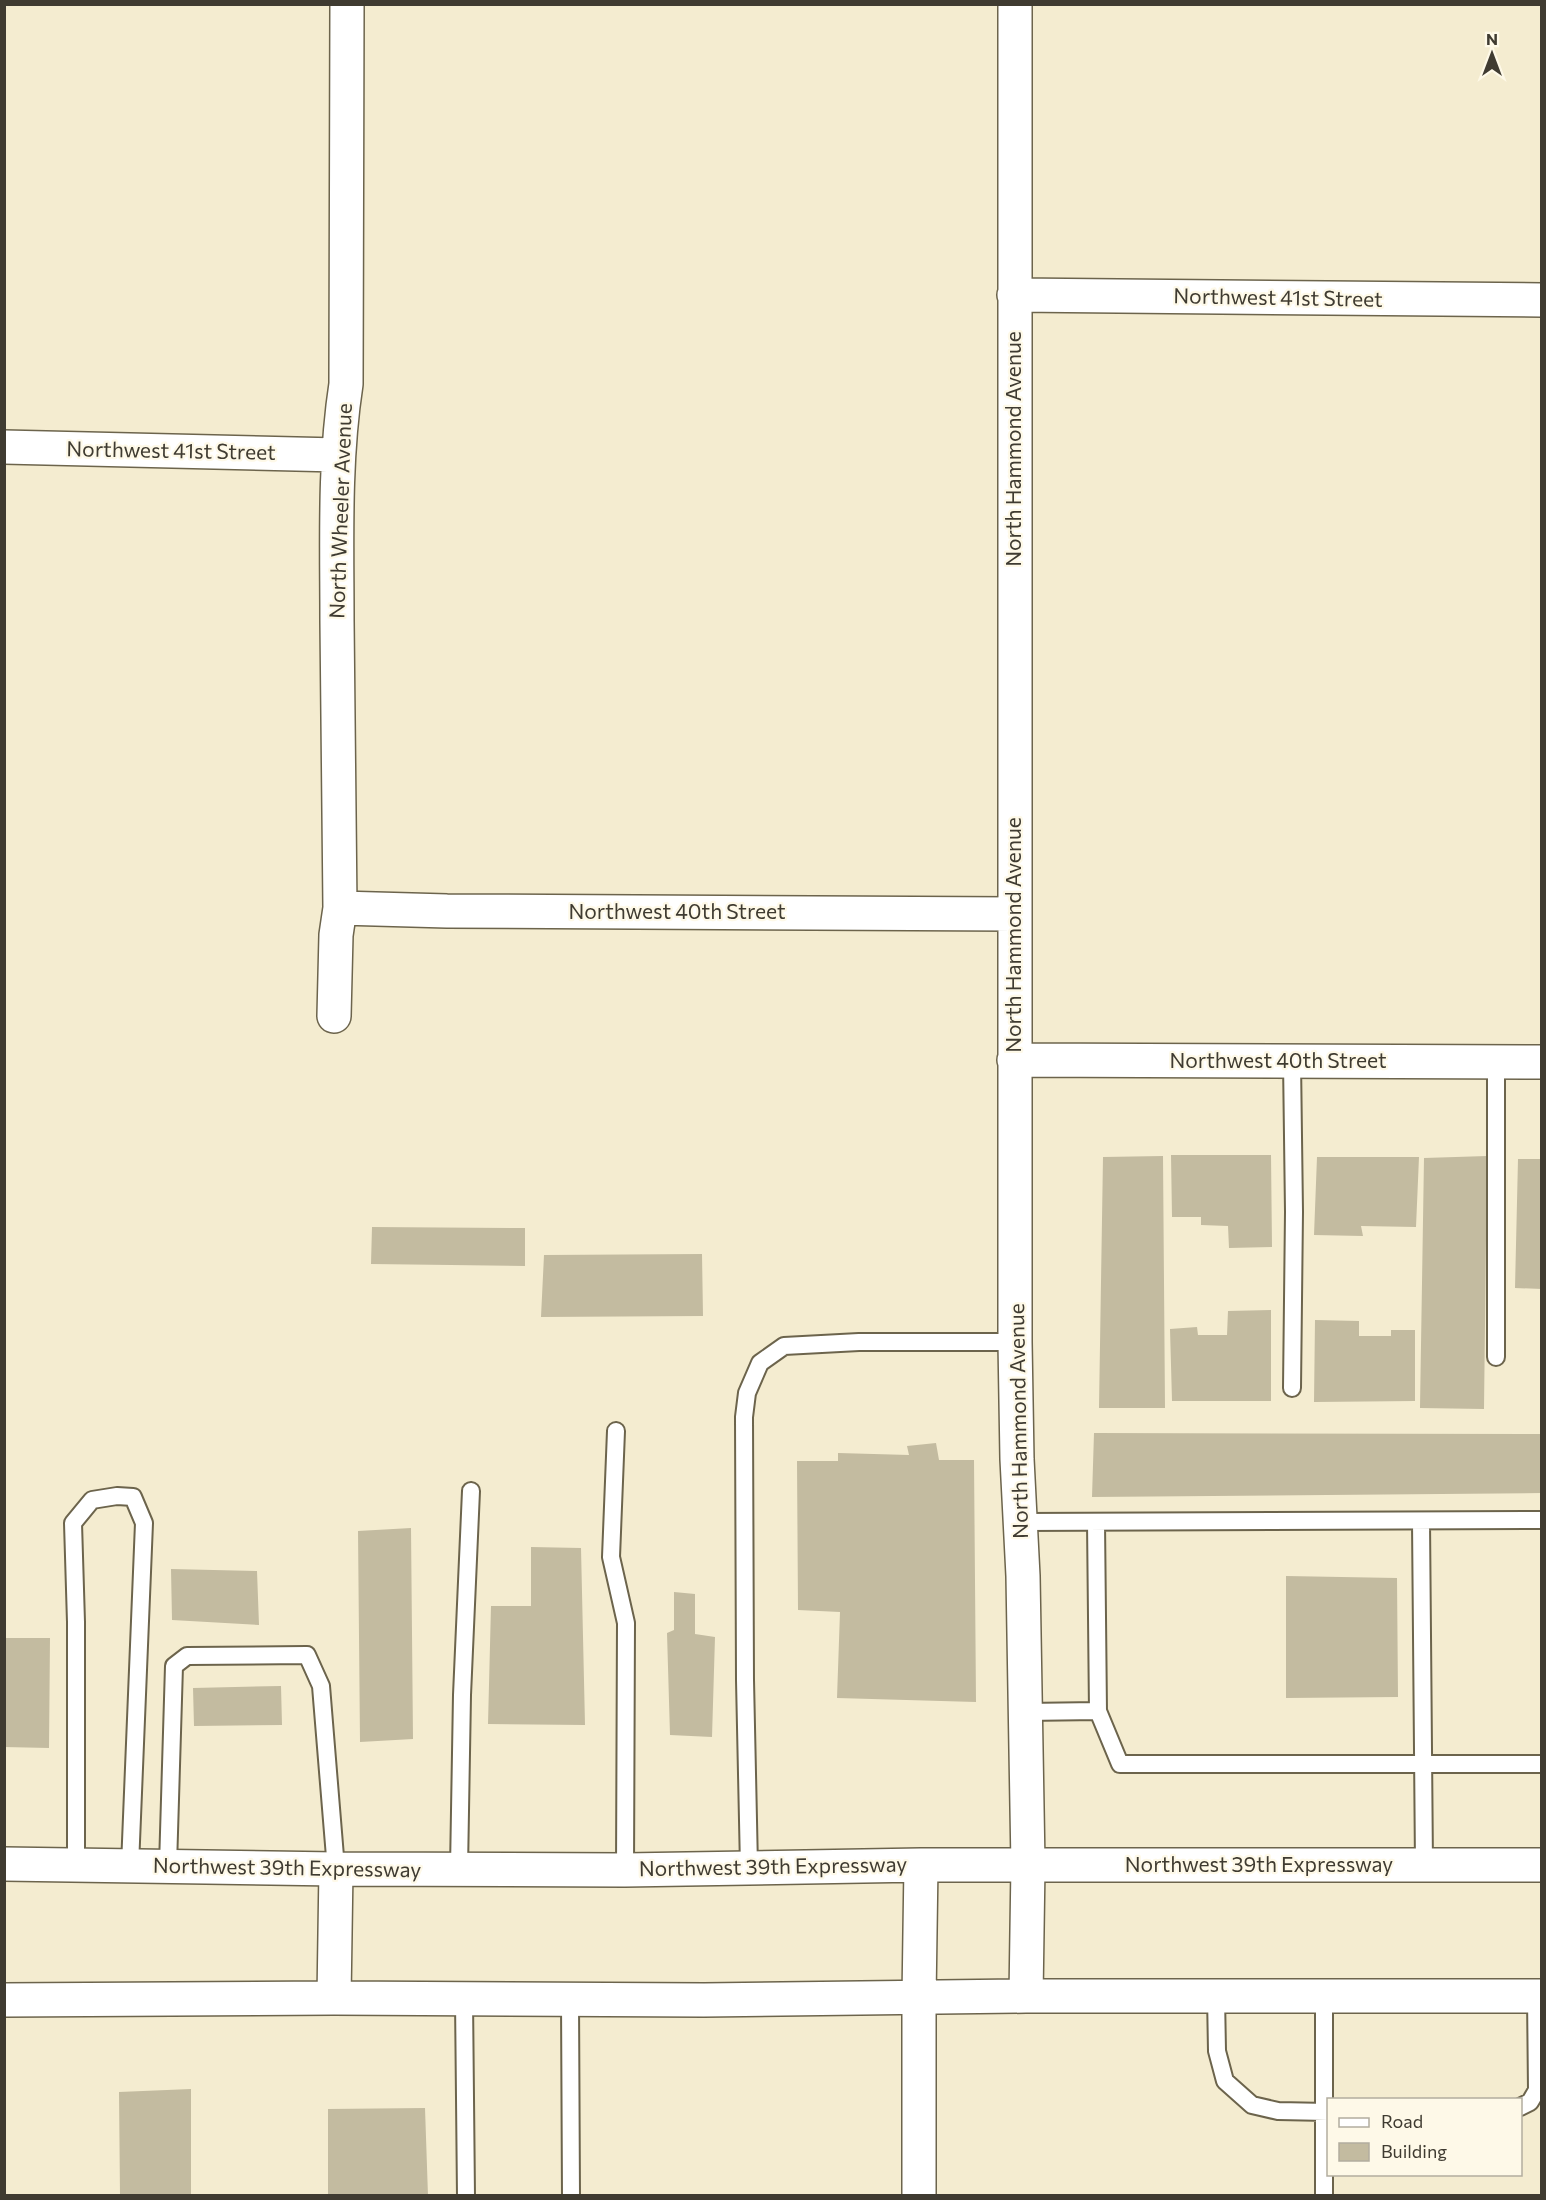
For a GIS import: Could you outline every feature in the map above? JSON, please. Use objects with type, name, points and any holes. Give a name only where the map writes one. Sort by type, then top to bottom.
[{"type":"main road","name":"North Wheeler Avenue","points":[[334,1016],[336,935],[340,908],[337,576],[338,455],[340,418],[346,384],[347,4]]},
{"type":"main road","name":"North Hammond Avenue","points":[[1015,4],[1015,1342],[1028,1865],[1026,1996]]},
{"type":"main road","name":"Northwest 41st Street","points":[[1014,295],[1542,300]]},
{"type":"main road","name":"Northwest 41st Street","points":[[4,447],[338,455]]},
{"type":"main road","name":"Northwest 40th Street","points":[[340,908],[447,911],[1014,914]]},
{"type":"main road","name":"Northwest 40th Street","points":[[1014,1059],[1542,1062]]},
{"type":"main road","name":"Northwest 39th Expressway","points":[[4,1864],[625,1870],[921,1865],[1542,1865]]},
{"type":"main road","points":[[919,2196],[921,1865]]},
{"type":"main road","points":[[334,1998],[336,1869]]},
{"type":"main road","points":[[4,2000],[1539,1996]]},
{"type":"lane","points":[[1292,1061],[1294,1212],[1292,1388]]},
{"type":"lane","points":[[1496,1062],[1496,1357]]},
{"type":"lane","points":[[748,1867],[744,1417],[747,1393],[760,1362],[784,1346],[859,1342],[1015,1342]]},
{"type":"lane","points":[[616,1431],[611,1557],[626,1623],[625,1870]]},
{"type":"lane","points":[[459,1869],[462,1695],[471,1491]]},
{"type":"lane","points":[[76,1865],[76,1622],[73,1523],[92,1500],[117,1496],[133,1497],[144,1523],[130,1866]]},
{"type":"lane","points":[[1421,1521],[1424,1865]]},
{"type":"lane","points":[[1021,1522],[1542,1521]]},
{"type":"lane","points":[[1096,1522],[1098,1711],[1120,1764],[1542,1764]]},
{"type":"lane","points":[[168,1866],[174,1665],[187,1656],[307,1655],[321,1686],[336,1869]]},
{"type":"lane","points":[[1025,1712],[1098,1711]]},
{"type":"lane","points":[[1216,1996],[1217,2051],[1225,2081],[1252,2104],[1278,2111],[1326,2112]]},
{"type":"lane","points":[[1324,1996],[1326,2112],[1324,2196]]},
{"type":"lane","points":[[1522,2106],[1530,2102],[1537,2090],[1539,1996]]},
{"type":"lane","points":[[464,1999],[466,2196]]},
{"type":"lane","points":[[570,2000],[571,2196]]},
{"type":"building","points":[[1171,1155],[1271,1155],[1272,1247],[1229,1248],[1228,1226],[1201,1225],[1201,1217],[1172,1217]]},
{"type":"building","points":[[1163,1156],[1165,1408],[1099,1408],[1103,1157]]},
{"type":"building","points":[[1487,1156],[1484,1409],[1420,1408],[1424,1158]]},
{"type":"building","points":[[1317,1157],[1419,1157],[1416,1227],[1361,1226],[1363,1236],[1314,1235]]},
{"type":"building","points":[[1518,1159],[1542,1159],[1542,1289],[1515,1288]]},
{"type":"building","points":[[372,1227],[525,1228],[525,1266],[371,1264]]},
{"type":"building","points":[[702,1254],[703,1316],[541,1317],[544,1255]]},
{"type":"building","points":[[1271,1310],[1271,1401],[1172,1401],[1170,1329],[1197,1327],[1198,1335],[1227,1335],[1228,1311]]},
{"type":"building","points":[[1315,1320],[1359,1321],[1359,1336],[1391,1336],[1391,1330],[1415,1330],[1415,1401],[1314,1402]]},
{"type":"building","points":[[1094,1433],[1542,1434],[1542,1493],[1092,1497]]},
{"type":"building","points":[[936,1443],[939,1460],[974,1460],[976,1702],[837,1698],[840,1612],[798,1610],[797,1461],[838,1461],[838,1453],[909,1455],[907,1446]]},
{"type":"building","points":[[411,1528],[413,1739],[360,1742],[358,1531]]},
{"type":"building","points":[[531,1547],[581,1548],[585,1725],[488,1724],[491,1606],[531,1606]]},
{"type":"building","points":[[171,1569],[257,1571],[259,1625],[172,1620]]},
{"type":"building","points":[[1286,1576],[1397,1578],[1398,1697],[1286,1698]]},
{"type":"building","points":[[674,1592],[695,1594],[695,1634],[715,1637],[712,1737],[670,1735],[667,1633],[674,1630]]},
{"type":"building","points":[[4,1638],[50,1638],[49,1748],[4,1747]]},
{"type":"building","points":[[281,1686],[282,1725],[194,1726],[193,1688]]},
{"type":"building","points":[[191,2089],[191,2196],[120,2196],[119,2092]]},
{"type":"building","points":[[425,2108],[428,2196],[328,2196],[328,2109]]}]
